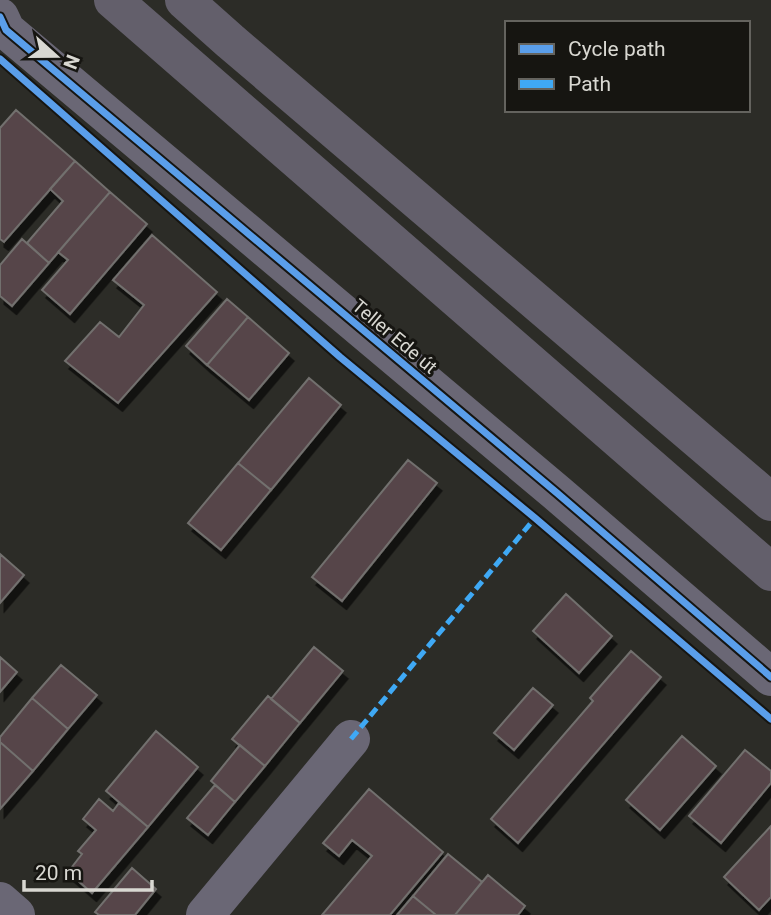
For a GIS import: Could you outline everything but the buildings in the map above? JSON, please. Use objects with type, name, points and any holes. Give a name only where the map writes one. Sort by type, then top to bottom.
[{"type":"main road","points":[[113,0],[771,572]]},
{"type":"main road","points":[[184,0],[771,502]]},
{"type":"street","name":"Teller Ede út","points":[[0,17],[6,30],[557,493],[771,677]]},
{"type":"street","points":[[205,915],[352,738]]},
{"type":"street","points":[[0,901],[16,915]]},
{"type":"marked path","points":[[351,739],[535,518]]},
{"type":"cycle path","points":[[0,17],[6,30],[557,493],[771,677]]},
{"type":"cycle path","points":[[0,59],[340,357],[535,518],[771,719]]}]
